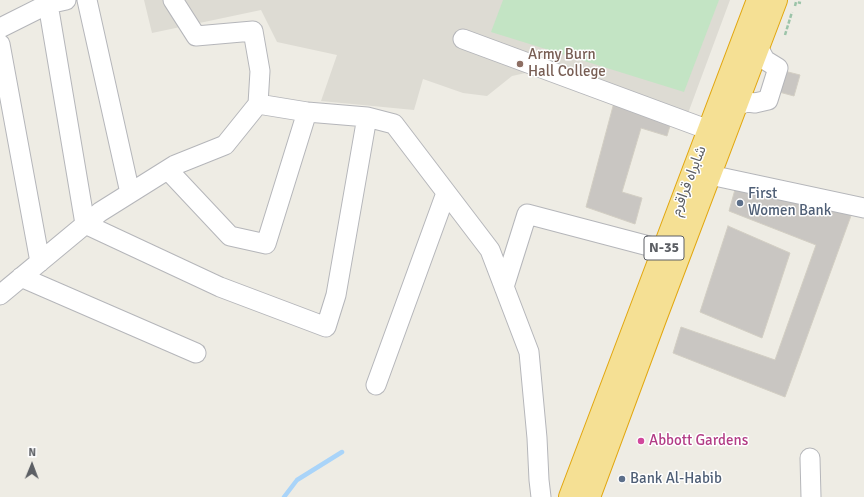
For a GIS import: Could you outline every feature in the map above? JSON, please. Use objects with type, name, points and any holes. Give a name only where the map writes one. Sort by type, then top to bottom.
[{"type":"highway","name":"شاہراہ قراقرم","points":[[570,497],[758,0]]},
{"type":"highway","name":"شاہراہ قراقرم","points":[[590,497],[655,319],[776,0]]},
{"type":"street","points":[[0,28],[48,4],[66,0]]},
{"type":"street","points":[[87,0],[130,193]]},
{"type":"street","points":[[0,294],[100,212],[175,165],[225,145],[258,104],[260,71],[253,30],[196,36],[173,0]]},
{"type":"street","points":[[48,4],[85,224]]},
{"type":"street","points":[[463,39],[709,130]]},
{"type":"street","points":[[0,44],[40,262]]},
{"type":"street","points":[[258,104],[307,112],[367,117],[394,124],[490,250],[529,352],[541,497]]},
{"type":"street","points":[[168,170],[230,236],[266,244],[307,112]]},
{"type":"street","points":[[85,224],[220,286],[326,327],[336,295],[367,117]]},
{"type":"street","points":[[710,176],[864,208]]},
{"type":"street","points":[[376,385],[446,193]]},
{"type":"street","points":[[504,287],[527,214],[664,250]]},
{"type":"street","points":[[21,277],[196,353]]},
{"type":"street","points":[[810,458],[811,497]]},
{"type":"path","points":[[785,35],[796,2],[801,3]]},
{"type":"shaded area","name":"Army Burn Hall College","points":[[144,0],[730,0],[687,116],[530,72],[512,76],[487,96],[463,93],[423,79],[414,110],[321,101],[337,55],[277,42],[261,10],[152,33]]},
{"type":"green space","points":[[503,0],[719,0],[684,92],[491,32]]},
{"type":"building","points":[[784,71],[800,75],[794,96],[779,92]]},
{"type":"building","points":[[616,95],[674,112],[667,136],[641,128],[622,192],[642,198],[635,224],[586,207]]},
{"type":"building","points":[[736,186],[852,213],[785,397],[673,353],[681,327],[775,360],[816,245],[729,211]]},
{"type":"building","points":[[728,226],[790,253],[762,338],[700,312]]},
{"type":"waterway","points":[[284,497],[297,480],[342,452]]},
{"type":"place","name":"Army Burn Hall College","points":[[520,64]]},
{"type":"place","name":"First Women Bank","points":[[740,203]]},
{"type":"place","name":"Abbott Gardens","points":[[641,441]]},
{"type":"place","name":"Bank Al-Habib","points":[[622,479]]}]
